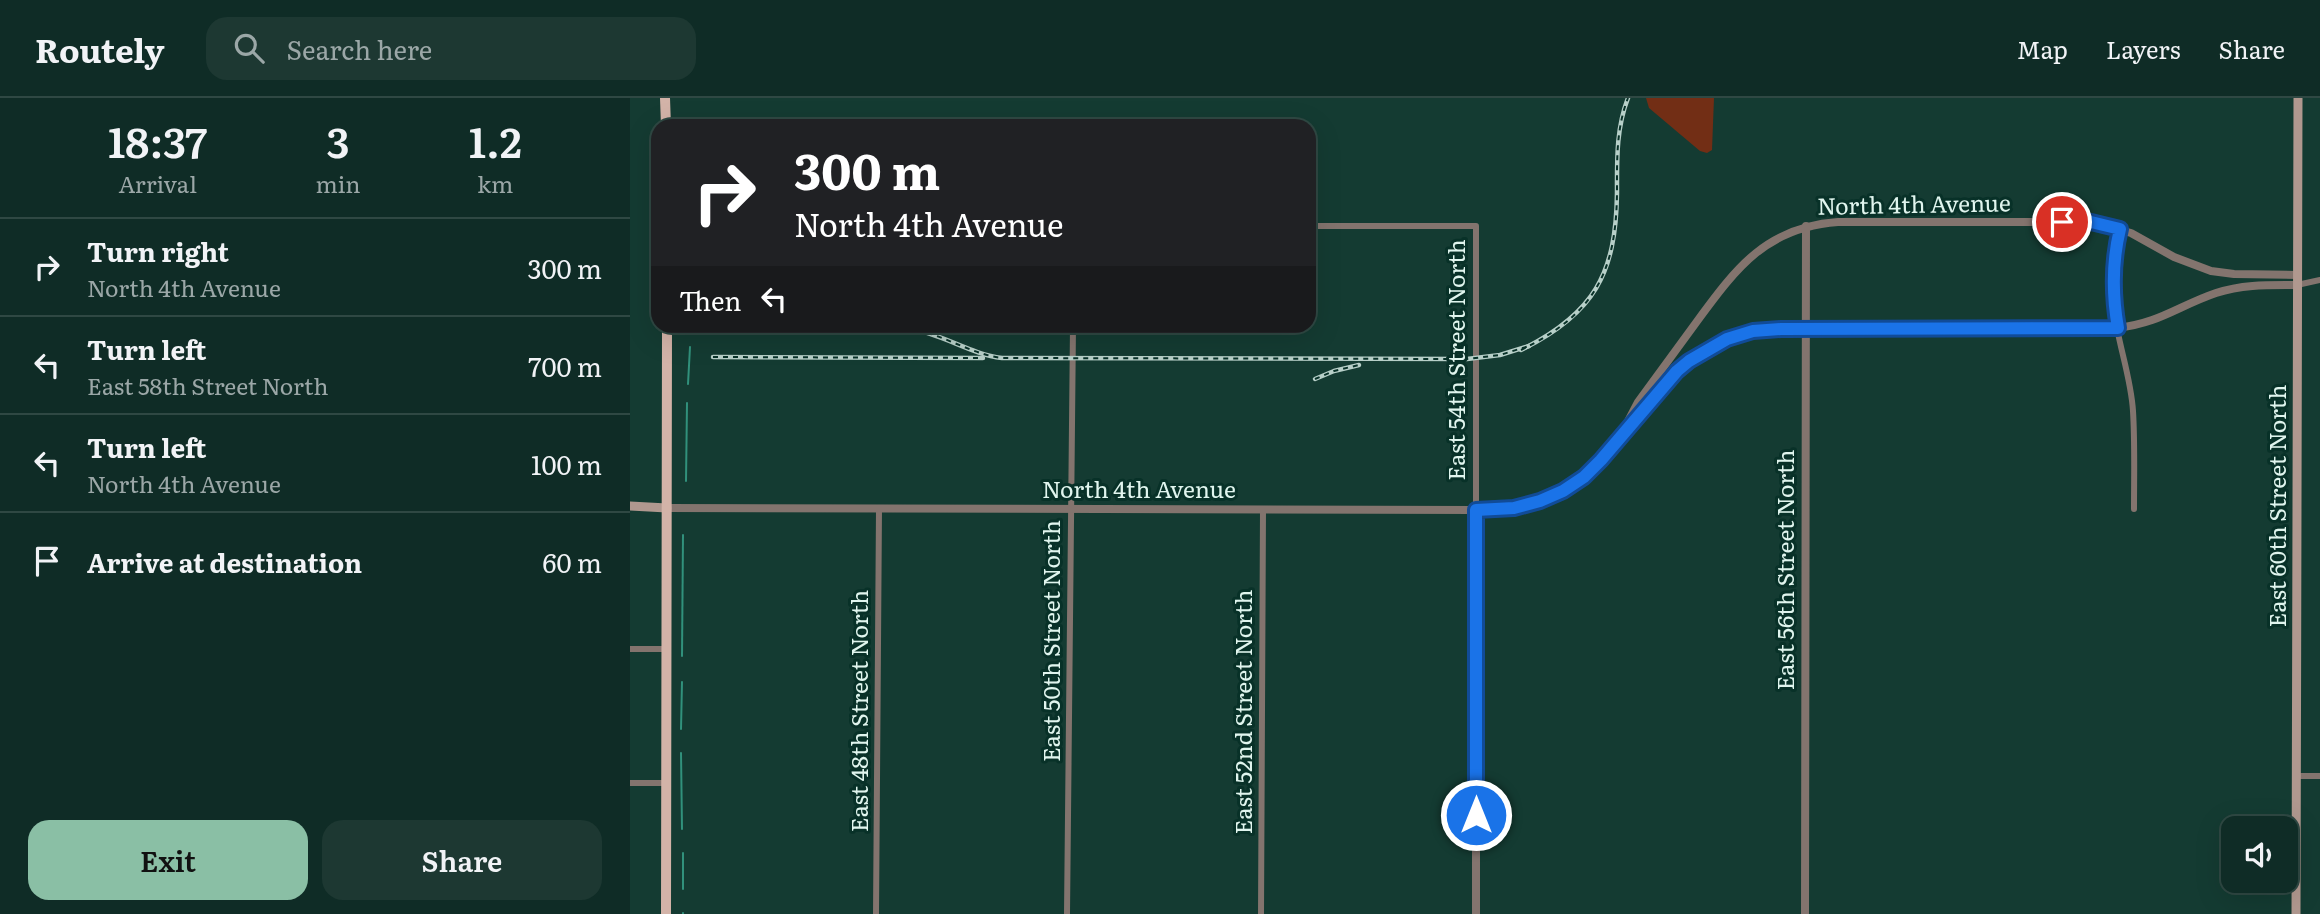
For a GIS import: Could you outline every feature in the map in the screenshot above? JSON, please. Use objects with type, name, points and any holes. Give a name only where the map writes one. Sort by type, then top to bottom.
[{"type":"main road","points":[[665,98],[666,119]]},
{"type":"main road","name":"East 60th Street North","points":[[2296,914],[2298,98]]},
{"type":"main road","points":[[666,914],[667,333]]},
{"type":"main road","name":"North 4th Avenue","points":[[630,506],[667,508]]},
{"type":"street","name":"North 4th Avenue","points":[[1622,435],[1638,402],[1739,266],[1770,242],[1806,226],[1838,222],[2074,222],[2108,225],[2144,239],[2187,263],[2211,271],[2297,275]]},
{"type":"street","name":"East 54th Street North","points":[[1316,226],[1476,226],[1476,914]]},
{"type":"street","name":"East 56th Street North","points":[[1805,914],[1806,226]]},
{"type":"street","points":[[2120,229],[2113,269],[2114,310],[2133,412],[2134,509]]},
{"type":"street","points":[[2297,275],[2319,280]]},
{"type":"street","points":[[2297,285],[2319,280]]},
{"type":"street","name":"North 4th Avenue","points":[[667,508],[1514,508],[1563,491],[1594,468],[1677,371],[1704,350],[1753,331],[2118,328],[2157,320],[2206,297],[2231,289],[2254,285],[2297,285]]},
{"type":"street","name":"East 50th Street North","points":[[1067,914],[1073,333]]},
{"type":"street","name":"East 48th Street North","points":[[876,914],[879,509]]},
{"type":"street","name":"East 52nd Street North","points":[[1261,914],[1263,510]]},
{"type":"street","points":[[630,649],[666,649]]},
{"type":"street","points":[[2297,776],[2320,776]]},
{"type":"street","points":[[630,783],[666,783]]},
{"type":"shaded area","points":[[1646,98],[1714,98],[1712,150],[1707,153],[1700,151],[1649,108]]},
{"type":"waterway","points":[[688,384],[690,347]]},
{"type":"waterway","points":[[686,481],[687,403]]},
{"type":"waterway","points":[[682,656],[683,535]]},
{"type":"waterway","points":[[681,729],[682,682]]},
{"type":"waterway","points":[[681,753],[682,829]]},
{"type":"waterway","points":[[683,853],[683,889]]},
{"type":"railway","points":[[1521,350],[1567,322],[1596,288],[1605,269],[1616,222],[1619,133],[1628,98]]},
{"type":"railway","points":[[927,333],[1002,358],[1467,359],[1500,355],[1529,346]]},
{"type":"railway","points":[[713,357],[983,358]]},
{"type":"railway","points":[[1315,379],[1359,365]]},
{"type":"route","points":[[1476,815],[1476,510],[1504,510],[1528,505],[1553,496],[1574,484],[1603,458],[1677,371],[1715,344],[1753,331],[2118,328],[2114,310],[2113,269],[2120,229],[2091,222],[2062,222]]}]
